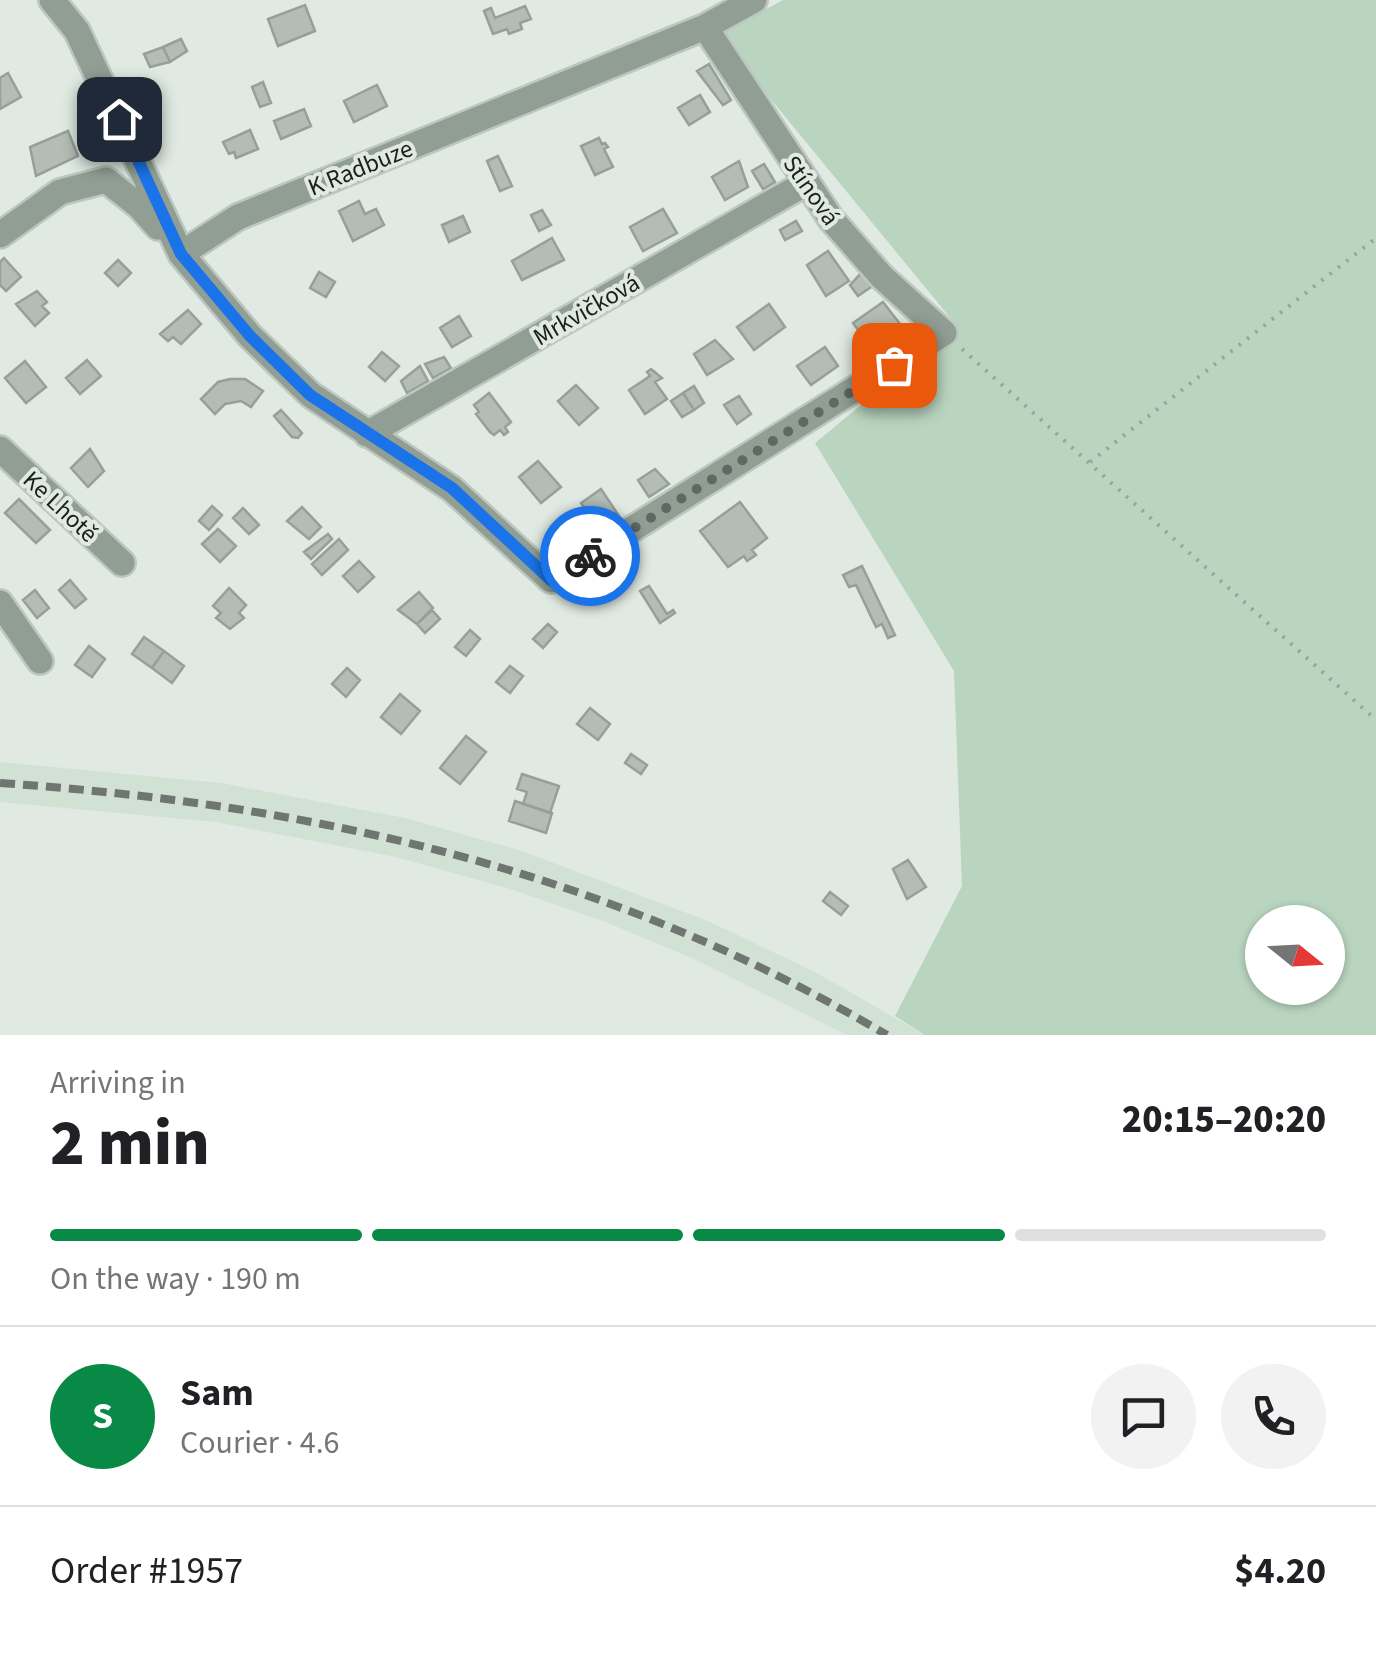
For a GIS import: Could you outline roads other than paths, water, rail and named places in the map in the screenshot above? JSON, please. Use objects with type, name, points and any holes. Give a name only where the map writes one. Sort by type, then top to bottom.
[{"type":"street","points":[[52,0],[77,31],[181,254]]},
{"type":"street","name":"K Radbuze","points":[[181,254],[238,217],[705,26],[754,0]]},
{"type":"street","name":"Stínová","points":[[367,434],[452,488],[551,580],[944,332],[882,277],[806,183],[705,26]]},
{"type":"street","points":[[0,235],[60,192],[106,180],[140,206],[250,336],[286,372],[310,395],[367,434]]},
{"type":"street","name":"Mrkvičková","points":[[367,434],[806,183]]},
{"type":"street","name":"Ke Lhotě","points":[[0,449],[122,563]]},
{"type":"street","points":[[0,603],[40,661]]},
{"type":"railway","points":[[0,783],[118,793],[234,809],[348,829],[459,856],[568,889],[676,930],[782,978],[887,1035]]}]
